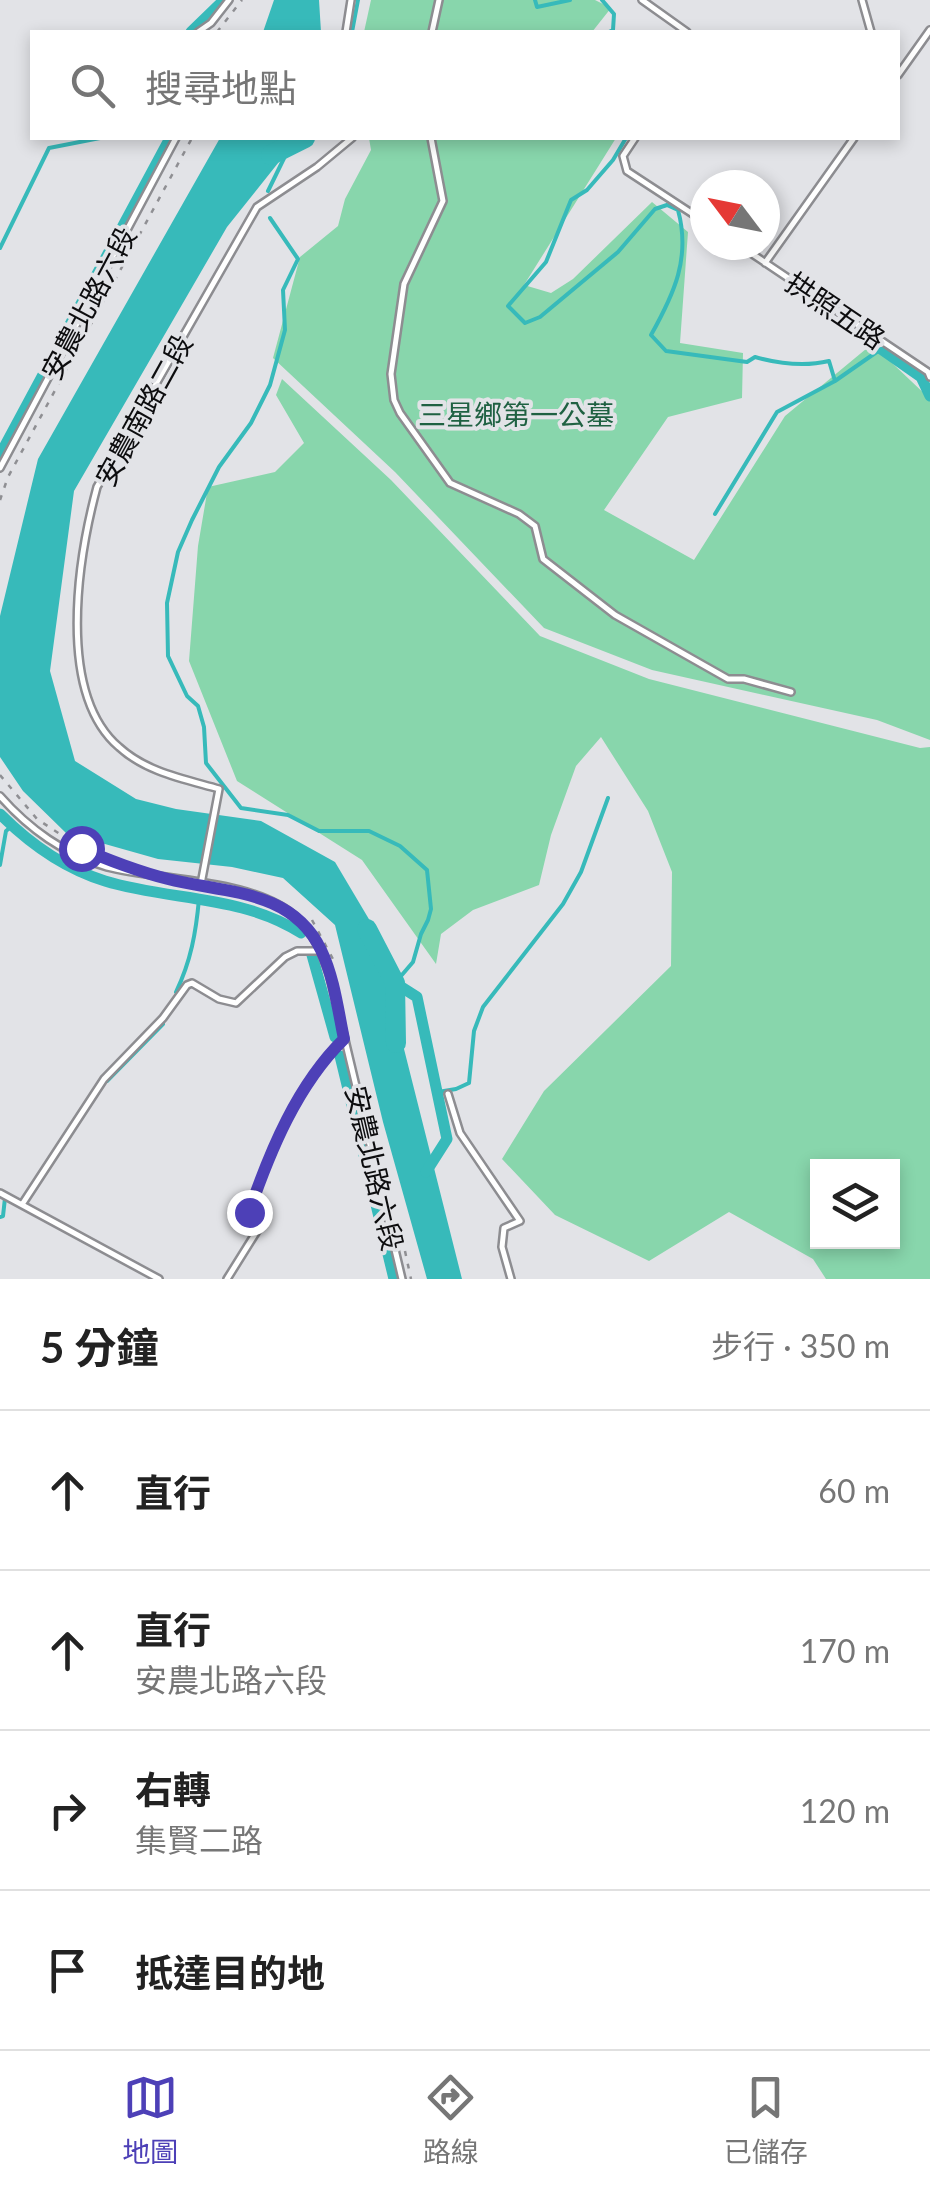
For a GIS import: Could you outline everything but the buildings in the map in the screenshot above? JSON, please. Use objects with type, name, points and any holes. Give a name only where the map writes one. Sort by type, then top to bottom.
[{"type":"lane","points":[[201,30],[229,0]]},
{"type":"lane","points":[[346,30],[350,0]]},
{"type":"lane","points":[[432,30],[438,0]]},
{"type":"lane","points":[[642,0],[684,30]]},
{"type":"lane","points":[[862,0],[870,30]]},
{"type":"lane","points":[[900,70],[930,30]]},
{"type":"lane","name":"安農北路六段","points":[[0,468],[175,140]]},
{"type":"lane","name":"安農南路二段","points":[[201,884],[218,789],[140,763],[117,746],[86,698],[77,653],[84,537],[98,488],[257,207],[350,140]]},
{"type":"lane","points":[[432,140],[443,201],[404,284],[391,374],[400,414],[450,483],[520,514],[536,526],[544,558],[615,615],[728,679],[744,679],[791,692]]},
{"type":"lane","points":[[634,140],[623,156],[627,170],[690,212]]},
{"type":"lane","points":[[766,263],[853,140]]},
{"type":"lane","name":"拱照五路","points":[[762,260],[930,377]]},
{"type":"lane","name":"安農北路六段","points":[[0,796],[15,814],[57,846],[104,866],[274,902],[294,915],[321,951],[402,1279]]},
{"type":"lane","points":[[23,1203],[104,1079],[163,1018],[187,985],[192,983],[229,1004],[236,1003],[286,956],[297,950],[321,951]]},
{"type":"lane","points":[[228,1279],[257,1232],[249,1212],[262,1175],[309,1080],[344,1039]]},
{"type":"lane","points":[[448,1094],[460,1133],[520,1221],[504,1228],[502,1247],[511,1279]]},
{"type":"lane","points":[[0,1193],[159,1279]]},
{"type":"path","points":[[219,30],[242,0]]},
{"type":"path","points":[[0,500],[8,476],[191,140]]},
{"type":"path","points":[[0,775],[37,819],[81,848]]},
{"type":"green space","points":[[371,0],[595,0],[611,8],[594,30],[364,30]]},
{"type":"green space","name":"三星鄉第一公墓","points":[[369,140],[615,140],[524,285],[551,293],[573,279],[652,202],[688,232],[680,343],[743,353],[742,398],[668,417],[604,510],[694,560],[785,416],[872,344],[930,399],[930,740],[877,720],[652,670],[544,628],[395,472],[273,358],[300,257],[338,226],[345,199],[371,150]]},
{"type":"green space","points":[[282,379],[391,480],[540,636],[649,679],[920,748],[930,747],[930,1279],[826,1279],[813,1259],[729,1212],[649,1261],[555,1215],[502,1159],[544,1091],[671,966],[672,872],[648,811],[601,737],[576,766],[551,835],[539,885],[473,910],[441,934],[436,964],[362,860],[237,781],[189,661],[198,546],[208,487],[275,472],[304,443],[276,395]]},
{"type":"water","points":[[274,0],[319,0],[321,30],[264,30]]},
{"type":"water","points":[[219,140],[296,140],[227,227],[74,491],[50,671],[75,761],[136,799],[261,821],[335,862],[373,926],[462,1279],[427,1279],[383,1122],[335,925],[283,878],[232,867],[158,859],[66,833],[23,791],[0,757],[0,616],[38,459]]},
{"type":"waterway","points":[[193,30],[224,0]]},
{"type":"waterway","points":[[352,30],[358,0]]},
{"type":"waterway","points":[[535,0],[537,7],[570,0]]},
{"type":"waterway","points":[[602,0],[614,14],[613,30]]},
{"type":"waterway","points":[[0,248],[49,148],[90,140]]},
{"type":"waterway","points":[[0,455],[169,140]]},
{"type":"waterway","points":[[271,155],[301,140]]},
{"type":"waterway","points":[[625,140],[587,190],[571,200],[546,262],[508,306],[525,323],[540,317],[618,252],[655,209],[667,205],[678,210],[682,244],[673,290],[651,335],[666,351],[747,362],[755,357],[792,364],[829,361],[835,381],[881,349]]},
{"type":"waterway","points":[[268,191],[290,146]]},
{"type":"waterway","points":[[270,218],[298,259],[283,290],[285,330],[270,385],[251,423],[219,467],[178,552],[167,603],[168,656],[187,696],[198,706],[204,727],[206,763],[241,808],[288,815],[319,831],[369,831],[400,846],[427,870],[431,909],[428,920],[413,962],[395,983]]},
{"type":"waterway","points":[[881,349],[921,377],[930,396]]},
{"type":"waterway","points":[[715,514],[777,412],[835,381]]},
{"type":"waterway","points":[[438,1092],[469,1083],[474,1031],[483,1007],[563,904],[581,872],[608,798]]},
{"type":"waterway","points":[[0,814],[49,854],[90,876],[230,905],[301,933]]},
{"type":"waterway","points":[[0,865],[6,831],[12,826]]},
{"type":"waterway","points":[[176,992],[192,946],[199,899]]},
{"type":"waterway","points":[[367,929],[395,983],[396,1043]]},
{"type":"waterway","points":[[312,955],[335,1037]]},
{"type":"waterway","points":[[395,983],[417,997],[447,1139],[426,1172]]},
{"type":"waterway","points":[[107,1081],[163,1024]]},
{"type":"waterway","points":[[340,1056],[394,1279]]},
{"type":"waterway","points":[[0,1217],[5,1198],[9,1200]]},
{"type":"route","points":[[81,848],[166,879],[274,902],[294,915],[321,950],[344,1039],[309,1080],[262,1175],[249,1212]]}]
